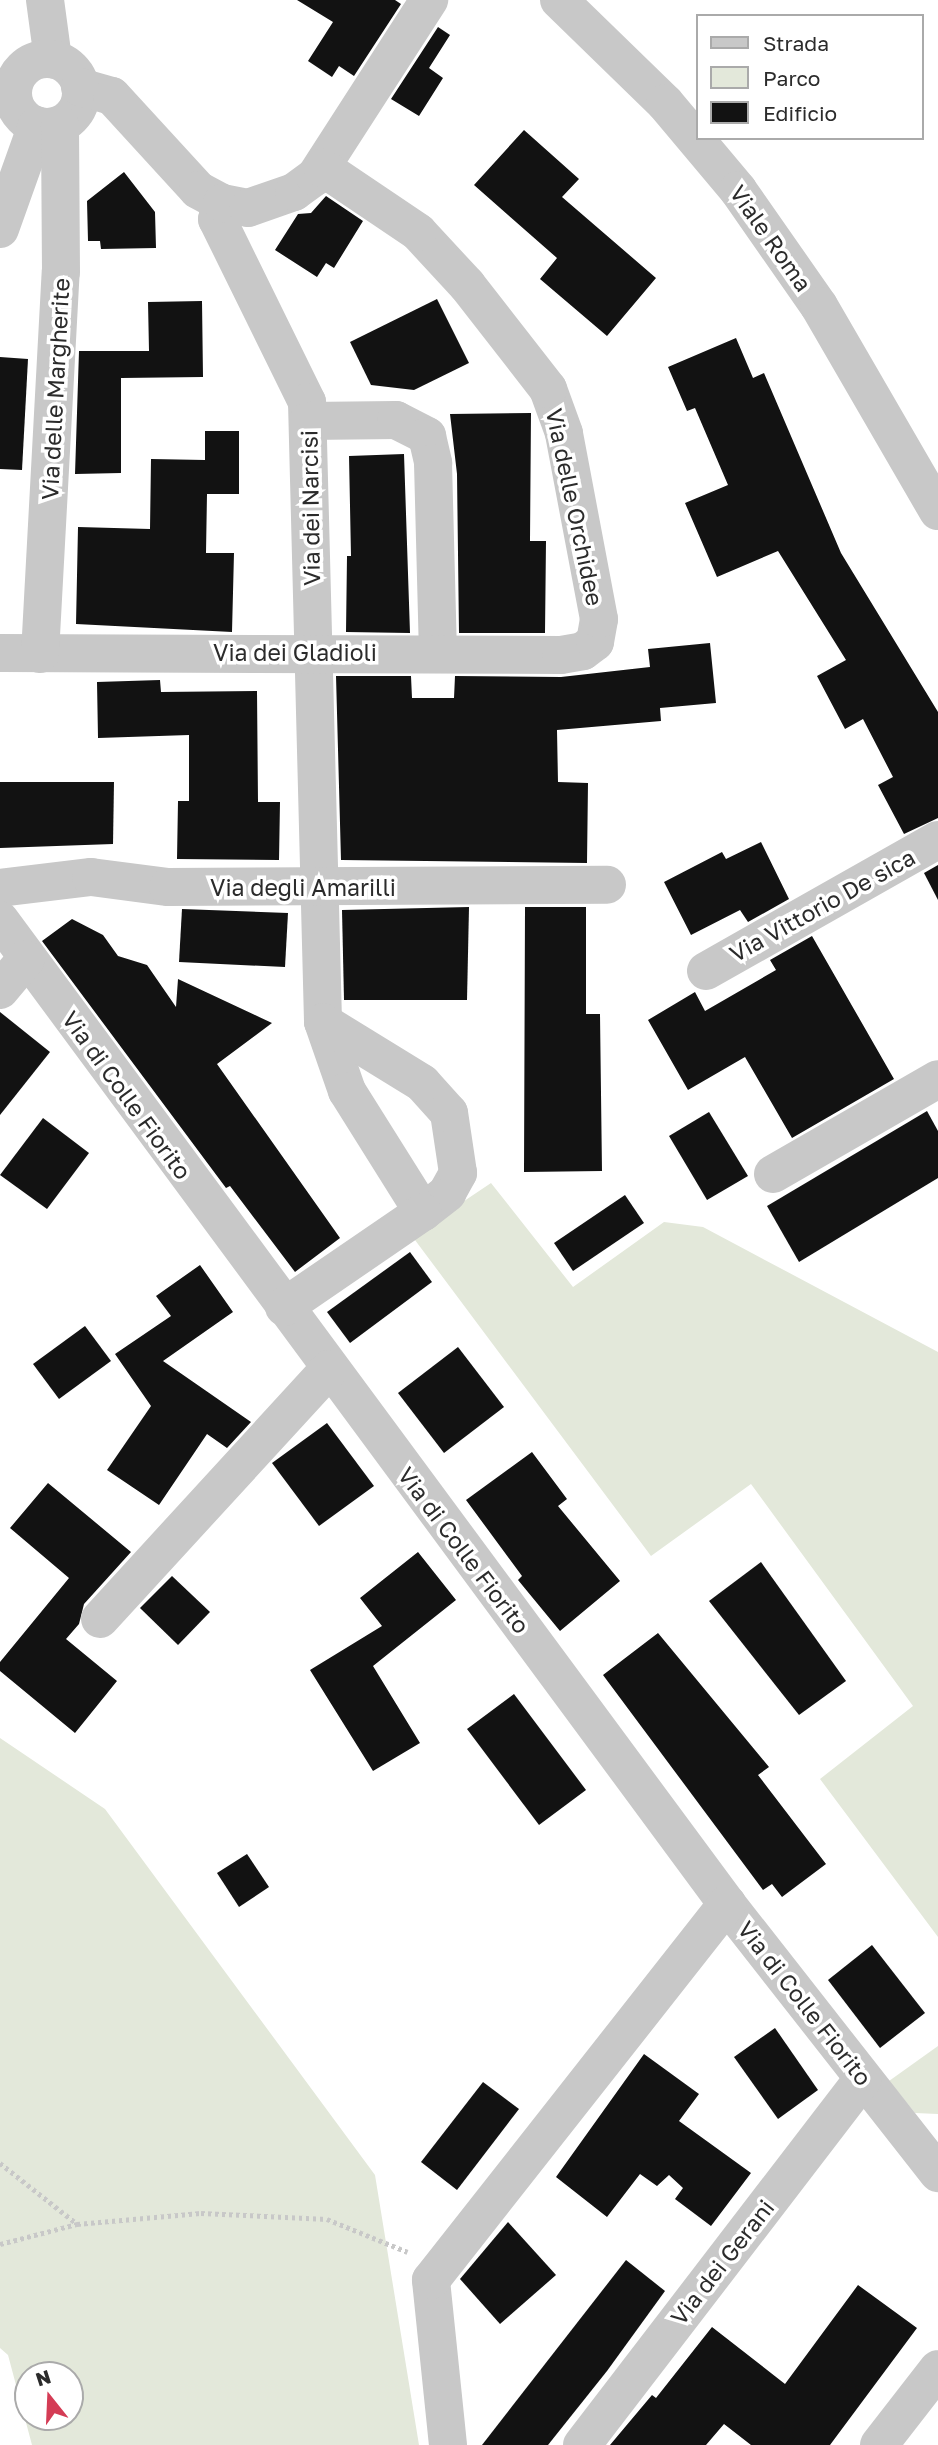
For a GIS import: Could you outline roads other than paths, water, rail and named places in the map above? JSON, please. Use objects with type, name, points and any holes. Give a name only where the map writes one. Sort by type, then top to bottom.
[{"type":"street","points":[[45,0],[53,59]]},
{"type":"street","points":[[80,87],[112,96],[198,190],[222,203],[248,208],[280,198],[323,168],[429,0]]},
{"type":"street","name":"Viale Roma","points":[[559,0],[665,103],[696,140]]},
{"type":"street","points":[[0,229],[28,117],[14,84],[24,67],[53,59],[71,69],[80,87],[77,110],[28,117]]},
{"type":"street","name":"Via delle Margherite","points":[[28,117],[61,272],[40,653]]},
{"type":"street","name":"Viale Roma","points":[[696,140],[738,190],[819,306],[938,512]]},
{"type":"street","name":"Via delle Orchidee","points":[[323,168],[426,241],[548,389],[564,433],[599,619],[589,648]]},
{"type":"street","name":"Via dei Narcisi","points":[[222,203],[217,219],[300,385],[308,421],[317,887],[323,1022],[347,1091],[423,1212]]},
{"type":"street","points":[[308,421],[396,420],[426,436],[433,463],[438,650]]},
{"type":"street","name":"Via dei Gladioli","points":[[0,653],[438,650],[561,655],[589,648]]},
{"type":"street","name":"Via Vittorio De sica","points":[[706,971],[938,840]]},
{"type":"street","name":"Via degli Amarilli","points":[[0,888],[91,877],[168,887],[607,885]]},
{"type":"street","name":"Via di Colle Fiorito","points":[[0,920],[26,959],[727,1904],[938,2173]]},
{"type":"street","points":[[0,990],[26,959]]},
{"type":"street","points":[[284,1307],[447,1194],[458,1174],[449,1113],[422,1083],[323,1022]]},
{"type":"street","points":[[773,1174],[938,1079]]},
{"type":"street","points":[[100,1619],[329,1369]]},
{"type":"street","points":[[448,2445],[431,2280],[727,1904]]},
{"type":"street","name":"Via dei Gerani","points":[[582,2445],[863,2079]]},
{"type":"street","points":[[879,2445],[938,2369]]}]
